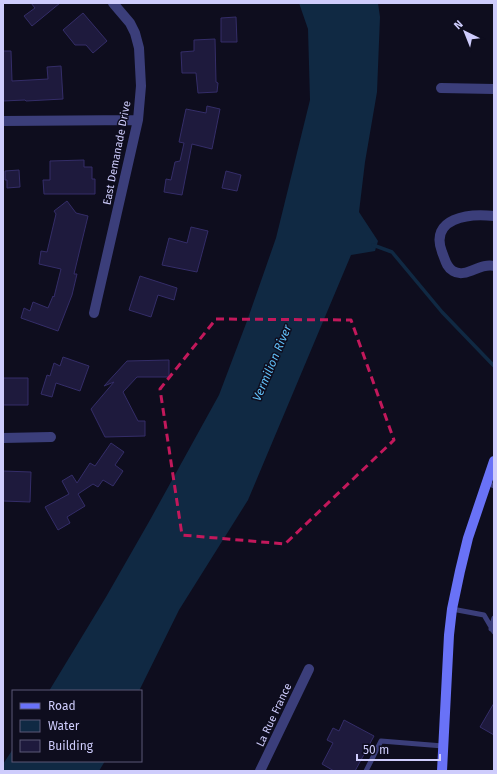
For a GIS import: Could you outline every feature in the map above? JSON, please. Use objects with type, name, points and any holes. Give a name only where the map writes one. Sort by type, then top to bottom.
[{"type":"main road","points":[[442,771],[449,635],[452,609],[466,544],[490,484],[494,461]]},
{"type":"street","name":"East Demanade Drive","points":[[94,313],[138,120],[141,86],[139,48],[135,32],[130,23],[112,3]]},
{"type":"street","points":[[441,88],[494,89]]},
{"type":"street","points":[[3,121],[138,120]]},
{"type":"street","points":[[494,216],[469,217],[453,220],[440,232],[439,244],[447,265],[451,270],[464,273],[489,265],[494,266]]},
{"type":"street","points":[[3,438],[51,437]]},
{"type":"street","name":"La Rue France","points":[[260,771],[309,669]]},
{"type":"lane","points":[[452,609],[484,615],[493,630]]},
{"type":"lane","points":[[493,630],[494,618]]},
{"type":"lane","points":[[366,771],[381,741],[443,746]]},
{"type":"highlighted area","points":[[216,319],[351,320],[394,440],[285,544],[182,535],[160,389]]},
{"type":"water","name":"Vermilion River","points":[[299,3],[378,3],[380,17],[377,92],[365,162],[359,212],[378,241],[375,251],[351,255],[248,500],[179,610],[139,690],[50,690],[106,597],[219,395],[276,238],[310,100],[308,29]]},
{"type":"water","points":[[12,750],[12,762],[104,762],[99,771],[3,771],[3,764]]},
{"type":"building","points":[[31,3],[60,3],[32,26],[24,16],[35,8]]},
{"type":"building","points":[[83,13],[107,41],[93,53],[86,45],[75,45],[63,30]]},
{"type":"building","points":[[236,17],[237,42],[221,42],[221,18]]},
{"type":"building","points":[[215,39],[216,82],[218,83],[217,92],[198,93],[196,73],[182,73],[181,52],[194,51],[194,40]]},
{"type":"building","points":[[3,51],[11,51],[12,81],[48,79],[47,67],[61,66],[63,99],[3,101]]},
{"type":"building","points":[[207,106],[220,109],[212,149],[192,144],[182,195],[164,192],[166,179],[171,180],[175,162],[180,161],[184,143],[179,142],[186,109],[206,113]]},
{"type":"building","points":[[84,160],[84,167],[92,167],[92,179],[95,179],[95,194],[44,194],[43,180],[50,180],[50,161]]},
{"type":"building","points":[[19,170],[20,187],[7,188],[5,171]]},
{"type":"building","points":[[226,171],[241,175],[237,191],[222,188]]},
{"type":"building","points":[[67,201],[76,213],[88,216],[74,274],[77,274],[72,295],[58,331],[21,318],[24,308],[30,311],[33,302],[48,308],[53,296],[54,297],[61,269],[39,264],[41,251],[47,252],[56,214],[54,211]]},
{"type":"building","points":[[191,227],[208,231],[197,272],[162,265],[169,238],[187,243]]},
{"type":"building","points":[[140,276],[177,288],[174,300],[158,295],[151,317],[129,310]]},
{"type":"building","points":[[63,357],[89,366],[80,391],[56,383],[52,397],[41,394],[47,375],[50,376],[54,363],[60,366]]},
{"type":"building","points":[[169,360],[169,377],[137,377],[123,392],[138,421],[145,421],[145,436],[105,437],[91,409],[114,382],[104,386],[127,361]]},
{"type":"building","points":[[3,378],[28,378],[28,405],[3,405]]},
{"type":"building","points":[[111,443],[124,452],[115,465],[123,471],[113,486],[103,480],[98,487],[93,484],[78,494],[85,506],[67,517],[70,523],[58,530],[45,507],[69,494],[62,481],[72,475],[77,483],[90,463],[95,466]]},
{"type":"building","points":[[3,471],[31,472],[30,502],[3,501]]},
{"type":"building","points":[[494,703],[494,735],[480,727]]},
{"type":"building","points":[[344,720],[374,736],[355,771],[334,771],[322,764],[333,743],[327,740],[333,728],[339,731]]},
{"type":"waterway","points":[[373,245],[392,252],[442,312],[494,366]]}]
